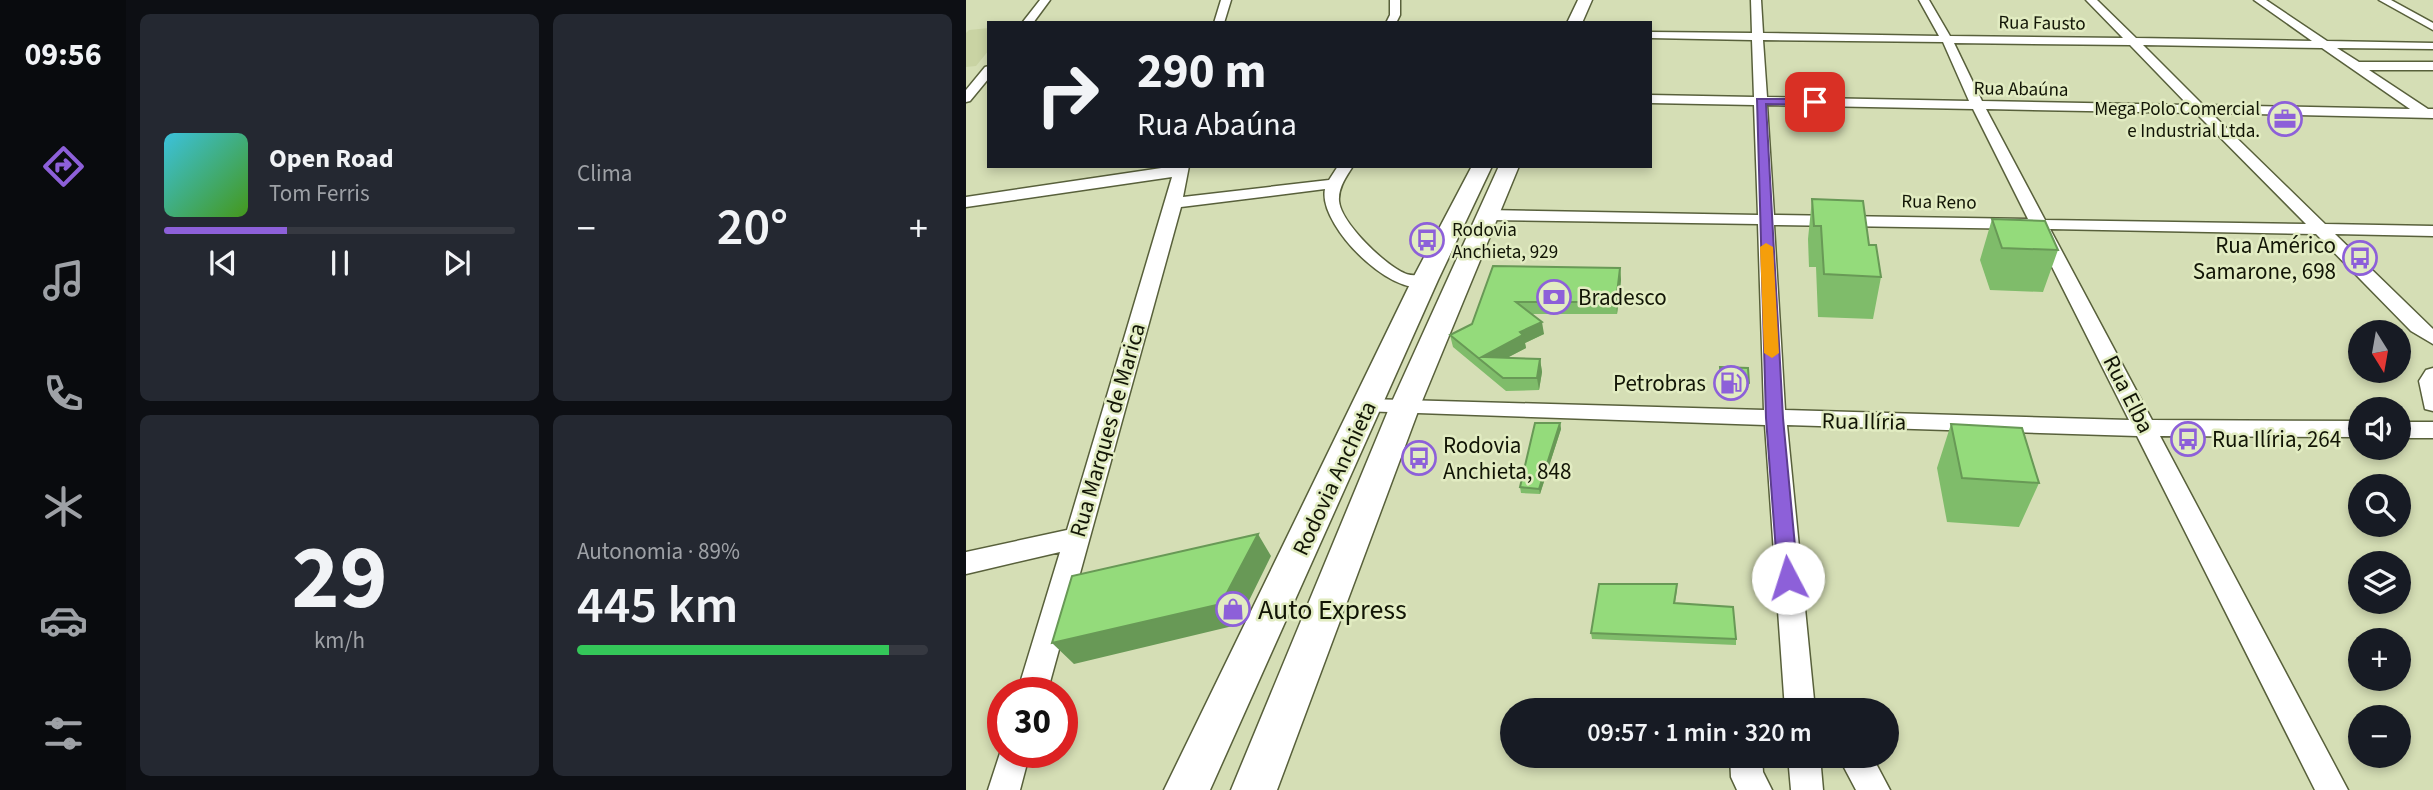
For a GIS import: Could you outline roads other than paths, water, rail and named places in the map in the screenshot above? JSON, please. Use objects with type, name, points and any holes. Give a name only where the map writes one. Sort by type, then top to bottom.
[{"type":"highway","points":[[1575,21],[1585,0]]},
{"type":"highway","name":"Rodovia Anchieta","points":[[1187,790],[1425,280],[1481,168]]},
{"type":"highway","name":"Rodovia Anchieta","points":[[1254,790],[1405,406],[1508,168]]},
{"type":"street","points":[[1029,21],[1045,0]]},
{"type":"street","points":[[1220,21],[1226,0]]},
{"type":"street","points":[[1392,21],[1395,15],[1395,0]]},
{"type":"street","points":[[1756,0],[1775,418],[1799,698]]},
{"type":"street","name":"Rua Elba","points":[[1924,0],[1946,38],[1978,107],[2147,428],[2332,790]]},
{"type":"street","points":[[2091,0],[2426,332],[2433,352]]},
{"type":"street","points":[[2259,0],[2431,115]]},
{"type":"street","points":[[2384,0],[2433,27]]},
{"type":"street","name":"Rua Fausto","points":[[1652,35],[2433,46]]},
{"type":"street","points":[[2356,66],[2433,66]]},
{"type":"street","points":[[966,79],[987,74]]},
{"type":"street","points":[[966,98],[987,74]]},
{"type":"street","name":"Rua Abaúna","points":[[1652,99],[2431,115]]},
{"type":"street","points":[[966,202],[1181,168]]},
{"type":"street","name":"Rua Marques de Marica","points":[[1036,677],[1174,203],[1181,168]]},
{"type":"street","points":[[1345,168],[1333,184],[1331,204],[1335,215],[1374,258],[1395,276],[1405,280],[1425,280]]},
{"type":"street","points":[[1174,203],[1333,184]]},
{"type":"street","name":"Rua Reno","points":[[1487,215],[2433,231]]},
{"type":"street","points":[[2433,375],[2429,381],[2433,404]]},
{"type":"street","name":"Rua Ilíria","points":[[1368,406],[2147,428],[2348,429]]},
{"type":"street","points":[[2411,430],[2433,430]]},
{"type":"street","points":[[966,562],[1075,538]]},
{"type":"street","points":[[1004,790],[1010,768]]},
{"type":"street","points":[[1747,768],[1747,776],[1756,790]]},
{"type":"street","points":[[1805,768],[1807,790]]},
{"type":"street","points":[[1861,768],[1874,790]]},
{"type":"place","name":"Mega Polo Comercial e Industrial Ltda.","points":[[2285,119]]},
{"type":"place","name":"Rodovia Anchieta, 929","points":[[1427,240]]},
{"type":"place","name":"Rua Américo Samarone, 698","points":[[2360,258]]},
{"type":"place","name":"Bradesco","points":[[1554,297]]},
{"type":"place","name":"Petrobras","points":[[1731,383]]},
{"type":"place","name":"Rua Ilíria, 264","points":[[2188,439]]},
{"type":"place","name":"Rodovia Anchieta, 848","points":[[1419,458]]},
{"type":"place","name":"Auto Express","points":[[1233,609]]}]
